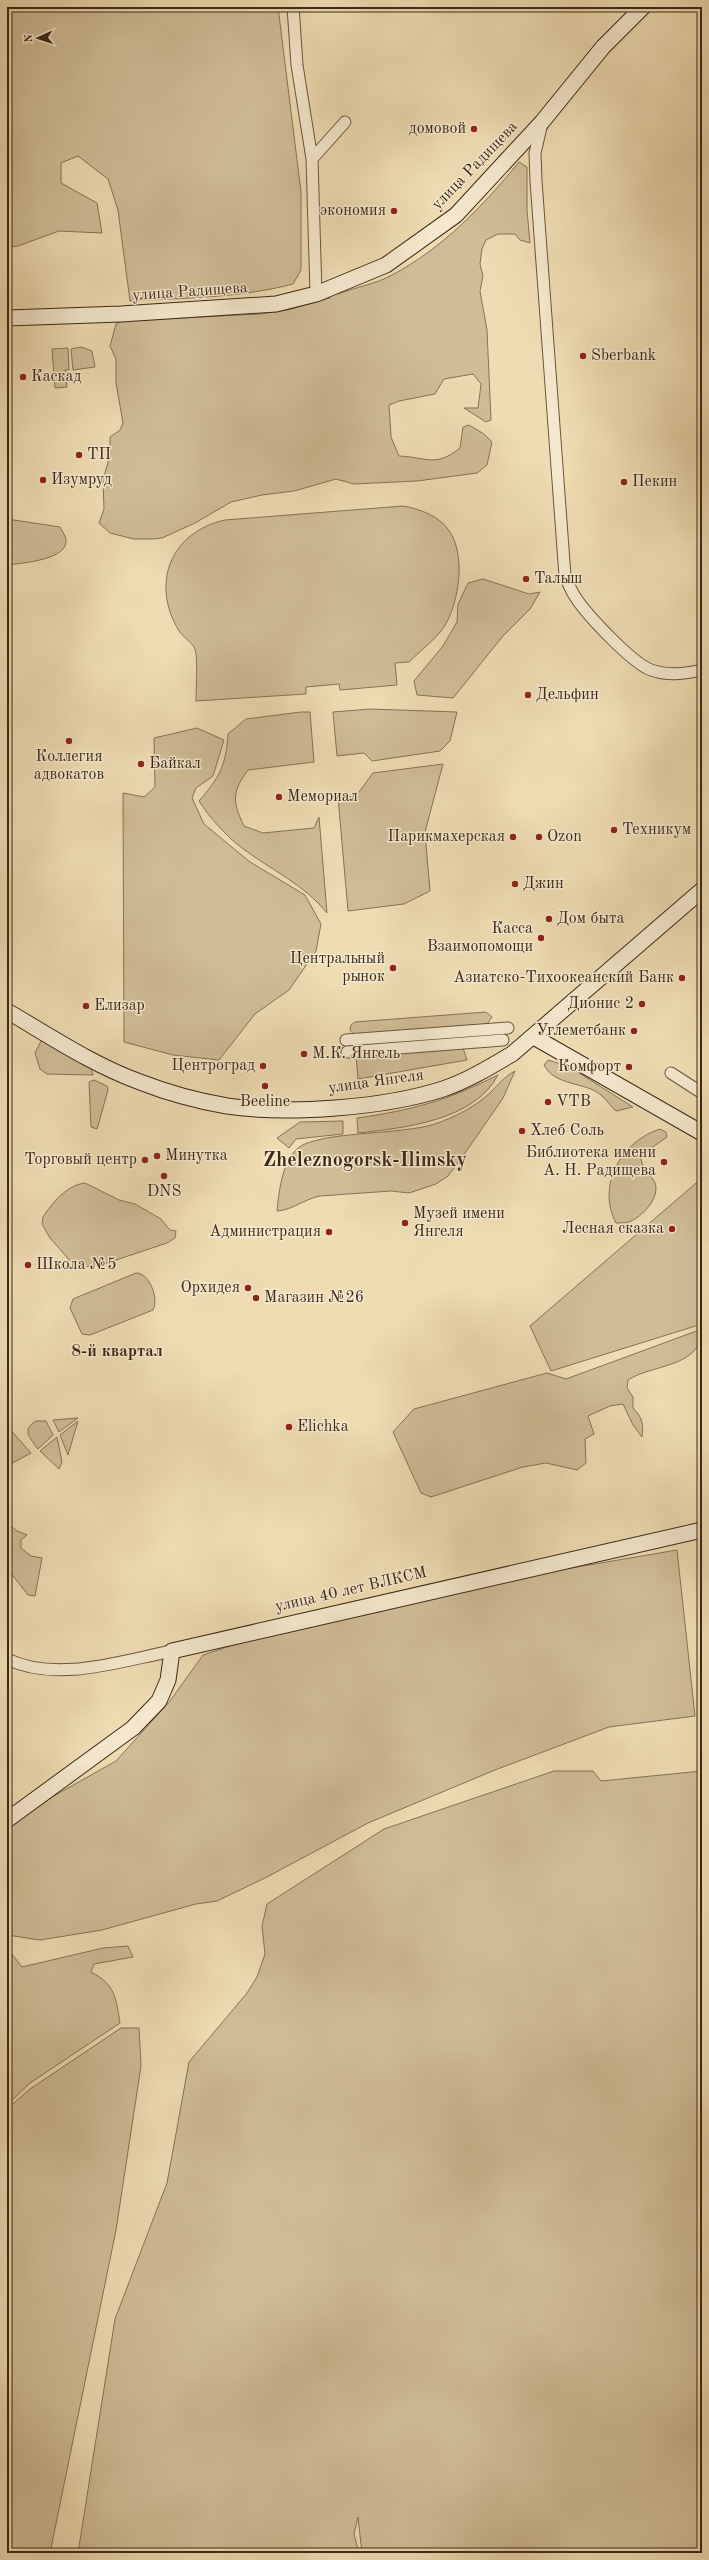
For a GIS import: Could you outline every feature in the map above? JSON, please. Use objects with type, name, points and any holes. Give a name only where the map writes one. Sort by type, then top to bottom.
[{"type":"street","points":[[293,7],[298,65],[312,159],[316,294]]},
{"type":"street","name":"улица Радищева","points":[[7,318],[121,314],[276,304],[316,294],[386,265],[456,216],[542,122],[603,47],[643,7]]},
{"type":"street","points":[[312,159],[345,122]]},
{"type":"street","points":[[542,122],[535,153],[536,181],[565,576],[576,599],[605,631],[649,669],[668,674],[686,674],[702,670]]},
{"type":"street","name":"улица Янгеля","points":[[7,1011],[98,1062],[140,1082],[178,1095],[227,1106],[264,1108],[351,1105],[408,1098],[443,1089],[477,1074],[512,1054],[534,1037],[702,890]]},
{"type":"street","points":[[346,1040],[508,1028]]},
{"type":"street","points":[[534,1037],[702,1133]]},
{"type":"street","points":[[347,1052],[503,1040]]},
{"type":"street","points":[[671,1073],[702,1093]]},
{"type":"street","name":"улица 40 лет ВЛКСМ","points":[[7,1658],[24,1665],[59,1670],[95,1667],[172,1651],[702,1530]]},
{"type":"street","points":[[7,1820],[133,1728],[160,1701],[168,1680],[172,1651]]},
{"type":"shaded area","points":[[7,7],[278,7],[301,192],[301,270],[293,284],[273,289],[232,295],[130,301],[118,210],[108,179],[78,156],[61,163],[61,183],[97,203],[102,233],[59,231],[18,246],[7,247]]},
{"type":"shaded area","points":[[519,162],[527,167],[527,210],[530,243],[520,240],[515,234],[498,234],[486,240],[482,249],[480,264],[483,276],[480,291],[487,330],[491,420],[486,422],[464,408],[478,408],[481,384],[473,374],[444,379],[435,394],[399,401],[389,405],[391,437],[399,456],[430,460],[444,458],[460,448],[463,427],[469,425],[484,434],[492,442],[487,465],[477,473],[417,481],[354,484],[336,479],[294,491],[262,495],[231,502],[195,523],[162,538],[134,539],[110,533],[99,523],[104,509],[103,480],[110,455],[110,437],[120,430],[123,423],[116,383],[116,359],[110,346],[116,324],[122,321],[259,314],[288,310],[330,298],[326,290],[335,286],[338,294],[379,281],[411,264],[445,239],[476,210]]},
{"type":"shaded area","points":[[81,347],[92,351],[95,367],[73,370],[71,349]]},
{"type":"shaded area","points":[[68,348],[69,370],[65,370],[67,387],[55,388],[52,349]]},
{"type":"shaded area","points":[[403,506],[429,514],[446,526],[455,542],[458,554],[459,580],[454,606],[444,627],[432,641],[409,662],[395,663],[397,685],[340,690],[339,684],[306,687],[306,694],[196,701],[197,666],[195,649],[179,631],[170,613],[166,595],[167,578],[171,562],[179,548],[191,536],[206,526],[225,520]]},
{"type":"shaded area","points":[[7,519],[60,527],[66,539],[65,546],[60,552],[53,556],[7,565]]},
{"type":"shaded area","points":[[483,579],[529,594],[540,592],[530,609],[503,636],[453,698],[417,695],[414,681],[443,646],[457,622],[458,604],[468,583]]},
{"type":"shaded area","points":[[370,709],[457,712],[450,741],[440,751],[372,761],[364,753],[337,756],[333,712]]},
{"type":"shaded area","points":[[310,712],[314,762],[248,770],[239,785],[236,803],[237,810],[244,826],[263,833],[314,828],[319,817],[327,913],[298,885],[253,856],[230,838],[208,814],[199,801],[212,785],[221,770],[226,754],[228,734],[246,719]]},
{"type":"shaded area","points":[[197,728],[224,740],[213,776],[196,788],[192,798],[204,824],[250,862],[305,895],[321,924],[316,951],[289,990],[255,1014],[219,1060],[173,1055],[124,1042],[123,793],[144,797],[155,787],[154,738]]},
{"type":"shaded area","points":[[443,764],[425,832],[430,891],[404,904],[348,911],[338,797],[356,796],[373,773]]},
{"type":"shaded area","points":[[486,1012],[492,1017],[487,1024],[356,1037],[350,1030],[351,1025],[355,1022]]},
{"type":"shaded area","points":[[41,1041],[52,1044],[91,1068],[93,1075],[47,1074],[40,1069],[35,1053]]},
{"type":"shaded area","points":[[463,1048],[467,1060],[358,1079],[356,1056]]},
{"type":"shaded area","points":[[548,1060],[568,1066],[633,1107],[616,1111],[601,1095],[587,1088],[556,1077],[549,1072],[544,1065]]},
{"type":"shaded area","points":[[515,1071],[503,1098],[461,1159],[448,1176],[436,1184],[409,1193],[391,1191],[314,1197],[288,1209],[277,1211],[282,1177],[288,1161],[298,1148],[323,1139],[402,1130],[435,1124],[457,1115],[478,1103],[505,1078]]},
{"type":"shaded area","points":[[498,1075],[487,1090],[472,1103],[455,1112],[416,1125],[358,1133],[357,1118],[413,1108],[462,1092]]},
{"type":"shaded area","points":[[94,1080],[107,1086],[108,1090],[97,1129],[91,1127],[89,1082]]},
{"type":"shaded area","points":[[343,1121],[343,1134],[296,1139],[289,1148],[277,1138],[300,1122]]},
{"type":"shaded area","points":[[660,1129],[666,1132],[667,1137],[640,1156],[645,1173],[652,1178],[656,1185],[656,1192],[653,1199],[649,1207],[636,1218],[629,1222],[616,1223],[611,1209],[609,1194],[611,1180],[616,1166],[634,1143],[646,1135]]},
{"type":"shaded area","name":"Лесная сказка","points":[[702,1178],[702,1324],[551,1371],[530,1326]]},
{"type":"shaded area","points":[[85,1183],[119,1200],[135,1204],[161,1219],[170,1230],[176,1231],[175,1238],[167,1243],[104,1264],[84,1267],[73,1264],[50,1238],[42,1224],[43,1217],[55,1201],[66,1191],[78,1184]]},
{"type":"shaded area","points":[[136,1273],[145,1277],[152,1287],[155,1300],[153,1310],[90,1335],[82,1334],[70,1308],[73,1299]]},
{"type":"shaded area","points":[[702,1329],[700,1342],[694,1351],[685,1358],[628,1380],[627,1388],[633,1397],[633,1408],[642,1421],[642,1437],[633,1425],[623,1404],[610,1406],[588,1416],[594,1434],[585,1439],[586,1463],[577,1470],[546,1463],[523,1467],[431,1497],[421,1493],[393,1432],[414,1409],[547,1373],[566,1379]]},
{"type":"shaded area","points":[[78,1418],[59,1432],[53,1420]]},
{"type":"shaded area","points":[[36,1421],[46,1421],[53,1435],[38,1449],[28,1434],[31,1424]]},
{"type":"shaded area","points":[[78,1421],[68,1455],[60,1435]]},
{"type":"shaded area","points":[[7,1426],[31,1453],[7,1466]]},
{"type":"shaded area","points":[[57,1437],[62,1462],[59,1469],[40,1451]]},
{"type":"shaded area","points":[[7,1523],[17,1531],[27,1535],[21,1540],[21,1548],[31,1556],[42,1558],[35,1596],[28,1595],[7,1568]]},
{"type":"shaded area","points":[[677,1550],[695,1716],[609,1727],[495,1770],[368,1823],[265,1878],[217,1901],[196,1904],[102,1930],[40,1940],[7,1935],[7,1829],[52,1797],[116,1761],[170,1701],[203,1655],[233,1645],[518,1577]]},
{"type":"shaded area","points":[[554,1771],[593,1771],[601,1781],[702,1771],[702,2553],[362,2553],[358,2517],[354,2534],[359,2553],[78,2553],[115,2319],[167,2183],[189,2062],[247,1993],[257,1977],[265,1954],[262,1926],[267,1904],[384,1829]]},
{"type":"shaded area","points":[[128,1946],[133,1957],[94,1964],[91,1972],[110,1987],[117,2006],[120,2023],[30,2083],[7,2105],[7,1983],[10,1982],[7,1980],[7,1954],[11,1953],[22,1967],[103,1948]]},
{"type":"shaded area","points":[[121,2028],[139,2028],[141,2066],[116,2230],[50,2553],[7,2553],[7,2109],[30,2089]]},
{"type":"place","name":"домовой","points":[[474,129]]},
{"type":"place","name":"экономия","points":[[394,211]]},
{"type":"place","name":"Sberbank","points":[[583,356]]},
{"type":"place","name":"Каскад","points":[[23,377]]},
{"type":"place","name":"ТП","points":[[79,455]]},
{"type":"place","name":"Изумруд","points":[[43,480]]},
{"type":"place","name":"Пекин","points":[[624,482]]},
{"type":"place","name":"Талыш","points":[[526,579]]},
{"type":"place","name":"Дельфин","points":[[528,695]]},
{"type":"place","name":"Коллегия адвокатов","points":[[69,741]]},
{"type":"place","name":"Байкал","points":[[141,764]]},
{"type":"place","name":"Мемориал","points":[[279,797]]},
{"type":"place","name":"Техникум","points":[[614,830]]},
{"type":"place","name":"Парикмахерская","points":[[513,837]]},
{"type":"place","name":"Ozon","points":[[539,837]]},
{"type":"place","name":"Джин","points":[[515,884]]},
{"type":"place","name":"Дом быта","points":[[549,919]]},
{"type":"place","name":"Касса Взаимопомощи","points":[[541,938]]},
{"type":"place","name":"Центральный рынок","points":[[393,968]]},
{"type":"place","name":"Азиатско-Тихоокеанский Банк","points":[[682,978]]},
{"type":"place","name":"Дионис 2","points":[[642,1004]]},
{"type":"place","name":"Елизар","points":[[86,1006]]},
{"type":"place","name":"Углеметбанк","points":[[634,1031]]},
{"type":"place","name":"М.К. Янгель","points":[[304,1054]]},
{"type":"place","name":"Центроград","points":[[263,1066]]},
{"type":"place","name":"Комфорт","points":[[629,1067]]},
{"type":"place","name":"Beeline","points":[[265,1086]]},
{"type":"place","name":"VTB","points":[[548,1102]]},
{"type":"place","name":"Хлеб Соль","points":[[522,1131]]},
{"type":"place","name":"Минутка","points":[[157,1156]]},
{"type":"place","name":"Торговый центр","points":[[145,1160]]},
{"type":"place","name":"Библиотека имени А. Н. Радищева","points":[[664,1162]]},
{"type":"place","name":"DNS","points":[[164,1176]]},
{"type":"place","name":"Музей имени Янгеля","points":[[405,1223]]},
{"type":"place","name":"Лесная сказка","points":[[672,1229]]},
{"type":"place","name":"Администрация","points":[[329,1232]]},
{"type":"place","name":"Школа №5","points":[[28,1265]]},
{"type":"place","name":"Орхидея","points":[[248,1288]]},
{"type":"place","name":"Магазин №26","points":[[256,1298]]},
{"type":"place","name":"Elichka","points":[[289,1427]]},
{"type":"district","name":"Zheleznogorsk-Ilimsky","points":[[365,1161]]},
{"type":"district","name":"8-й квартал","points":[[117,1351]]}]
